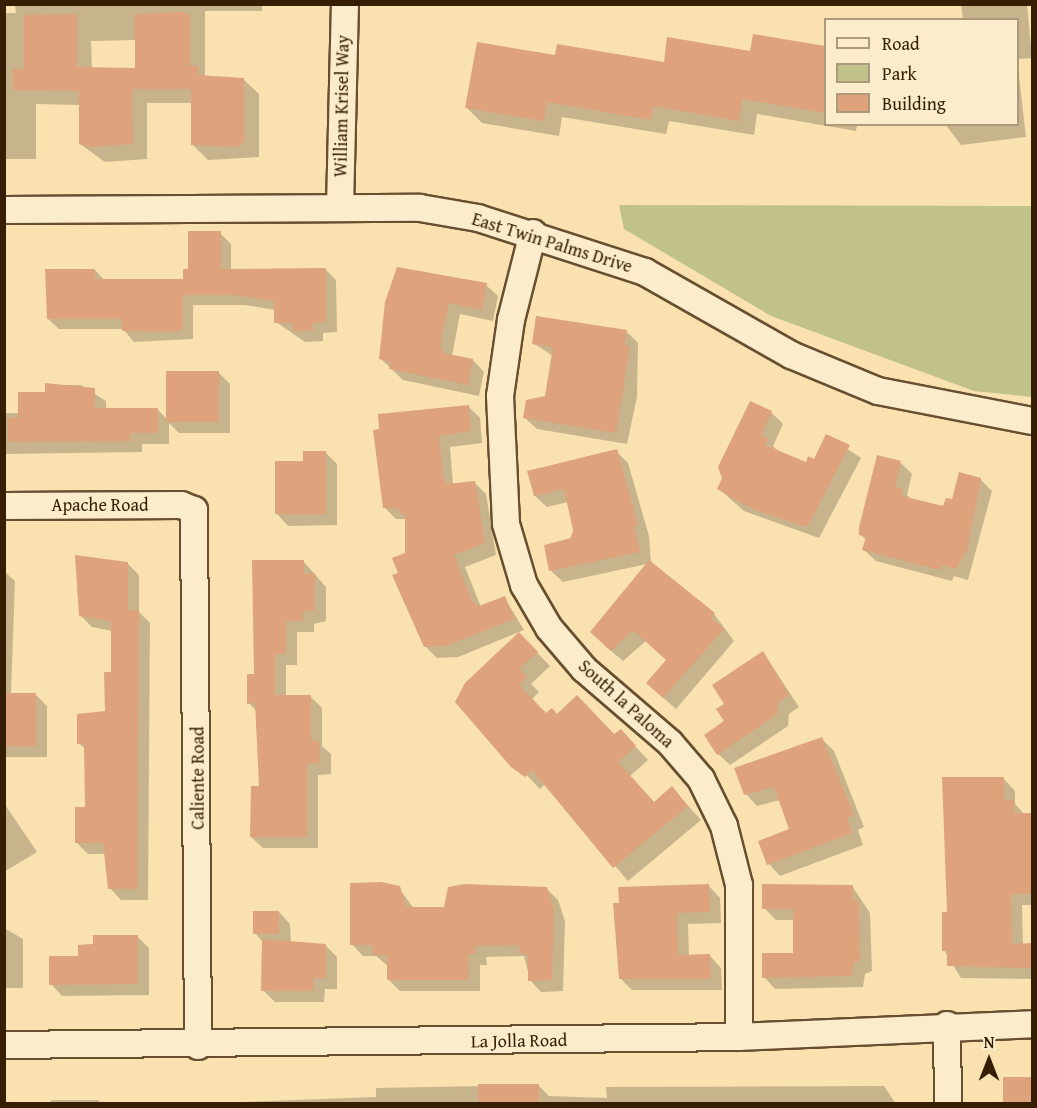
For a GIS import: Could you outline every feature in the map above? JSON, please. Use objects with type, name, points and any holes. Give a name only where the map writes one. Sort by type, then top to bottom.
[{"type":"street","name":"William Krisel Way","points":[[340,207],[345,4]]},
{"type":"street","name":"East Twin Palms Drive","points":[[4,210],[420,208],[533,234],[645,272],[791,355],[878,391],[1032,421]]},
{"type":"street","name":"South la Paloma","points":[[533,234],[511,320],[500,396],[506,525],[524,585],[549,628],[584,669],[670,743],[701,779],[724,825],[739,885],[739,1037]]},
{"type":"street","name":"Apache Road","points":[[4,506],[181,505],[194,510]]},
{"type":"street","name":"Caliente Road","points":[[194,510],[198,1046]]},
{"type":"street","name":"La Jolla Road","points":[[4,1045],[198,1046],[739,1037],[947,1024],[1032,1024]]},
{"type":"street","points":[[947,1024],[948,1104]]},
{"type":"green space","points":[[619,205],[1032,206],[1032,397],[974,391],[771,316],[624,229]]},
{"type":"building","points":[[179,12],[190,14],[190,66],[198,66],[198,75],[244,78],[244,142],[238,147],[191,145],[191,89],[132,89],[133,144],[89,147],[79,144],[79,91],[13,90],[13,69],[24,69],[24,15],[77,14],[77,67],[135,68],[135,14]]},
{"type":"building","points":[[753,34],[824,46],[824,113],[742,99],[739,121],[653,106],[651,120],[547,102],[544,121],[465,108],[477,42],[555,55],[557,44],[664,62],[667,37],[750,51]]},
{"type":"building","points":[[188,231],[221,231],[221,269],[326,268],[326,322],[313,323],[313,331],[293,331],[293,323],[274,323],[274,301],[234,295],[183,295],[183,329],[177,332],[122,331],[122,319],[47,319],[45,269],[95,269],[95,279],[183,279],[183,269],[188,269]]},
{"type":"building","points":[[397,267],[487,283],[482,310],[449,303],[440,345],[444,353],[473,359],[468,385],[389,369],[391,362],[379,359],[385,302]]},
{"type":"building","points":[[536,316],[627,330],[624,345],[630,346],[616,433],[523,418],[526,400],[545,396],[553,347],[532,344]]},
{"type":"building","points":[[166,371],[219,371],[219,422],[166,422]]},
{"type":"building","points":[[45,383],[95,388],[95,408],[158,408],[158,433],[131,433],[131,441],[8,442],[8,418],[18,418],[18,392],[45,392]]},
{"type":"building","points":[[750,401],[772,411],[761,436],[768,439],[765,445],[806,462],[808,456],[814,459],[826,434],[850,445],[807,527],[754,510],[717,489],[722,478],[718,467]]},
{"type":"building","points":[[469,405],[471,431],[439,436],[443,476],[447,484],[475,481],[485,543],[454,555],[472,601],[479,606],[505,596],[514,619],[446,646],[424,647],[392,575],[398,573],[392,558],[405,553],[405,514],[399,514],[399,508],[383,508],[373,430],[379,429],[378,414]]},
{"type":"building","points":[[617,449],[638,525],[634,526],[640,552],[549,571],[544,545],[571,538],[573,530],[564,489],[534,496],[527,471]]},
{"type":"building","points":[[303,451],[326,451],[326,514],[275,514],[275,461],[303,461]]},
{"type":"building","points":[[877,455],[901,461],[895,487],[903,489],[902,496],[943,506],[946,498],[952,499],[959,472],[981,478],[967,550],[956,569],[942,565],[940,570],[862,550],[866,537],[859,535],[859,527]]},
{"type":"building","points":[[75,555],[128,562],[128,610],[139,610],[137,889],[108,889],[103,843],[75,843],[75,807],[85,807],[84,744],[77,744],[77,714],[105,711],[104,672],[111,672],[111,621],[79,616]]},
{"type":"building","points":[[252,560],[304,560],[304,574],[315,573],[315,610],[303,612],[303,621],[286,621],[286,654],[275,654],[275,695],[311,695],[311,741],[319,741],[320,763],[307,764],[307,837],[250,837],[251,786],[259,786],[255,703],[247,704],[247,674],[254,674]]},
{"type":"building","points":[[649,560],[715,613],[711,618],[724,629],[663,698],[646,683],[666,660],[633,630],[611,651],[590,632]]},
{"type":"building","points":[[519,632],[538,652],[519,669],[527,677],[519,685],[546,713],[552,708],[557,714],[577,695],[614,734],[621,729],[636,746],[618,762],[654,802],[672,786],[688,806],[613,868],[532,770],[525,777],[511,767],[455,702],[465,683]]},
{"type":"building","points":[[763,651],[789,695],[778,703],[777,714],[717,755],[704,735],[724,721],[716,709],[724,704],[712,685]]},
{"type":"building","points":[[4,693],[36,693],[36,746],[4,746]]},
{"type":"building","points":[[822,737],[854,815],[847,818],[852,833],[767,865],[758,841],[789,829],[774,787],[744,795],[734,768]]},
{"type":"building","points":[[942,777],[1004,777],[1004,800],[1014,800],[1014,813],[1032,813],[1032,894],[1011,894],[1012,944],[1032,943],[1032,968],[947,966],[947,951],[942,951],[942,912],[947,912]]},
{"type":"building","points":[[381,882],[400,886],[406,907],[444,907],[448,887],[465,884],[547,887],[554,908],[552,980],[528,981],[528,954],[520,954],[519,945],[475,946],[476,954],[468,954],[469,980],[387,980],[387,955],[373,955],[372,945],[350,945],[350,883]]},
{"type":"building","points":[[709,884],[710,912],[677,913],[678,955],[710,954],[711,979],[619,979],[613,903],[619,903],[618,887]]},
{"type":"building","points":[[762,884],[853,885],[853,900],[859,900],[860,960],[854,962],[852,976],[762,978],[762,953],[793,953],[793,909],[762,909]]},
{"type":"building","points":[[253,911],[279,911],[279,934],[253,934]]},
{"type":"building","points":[[93,935],[138,935],[138,984],[49,985],[49,956],[78,956],[78,945],[93,944]]},
{"type":"building","points":[[262,939],[326,944],[326,978],[314,978],[313,991],[261,991]]},
{"type":"building","points":[[1003,1077],[1032,1077],[1032,1104],[1003,1104]]},
{"type":"building","points":[[478,1084],[539,1084],[539,1104],[478,1104]]}]
